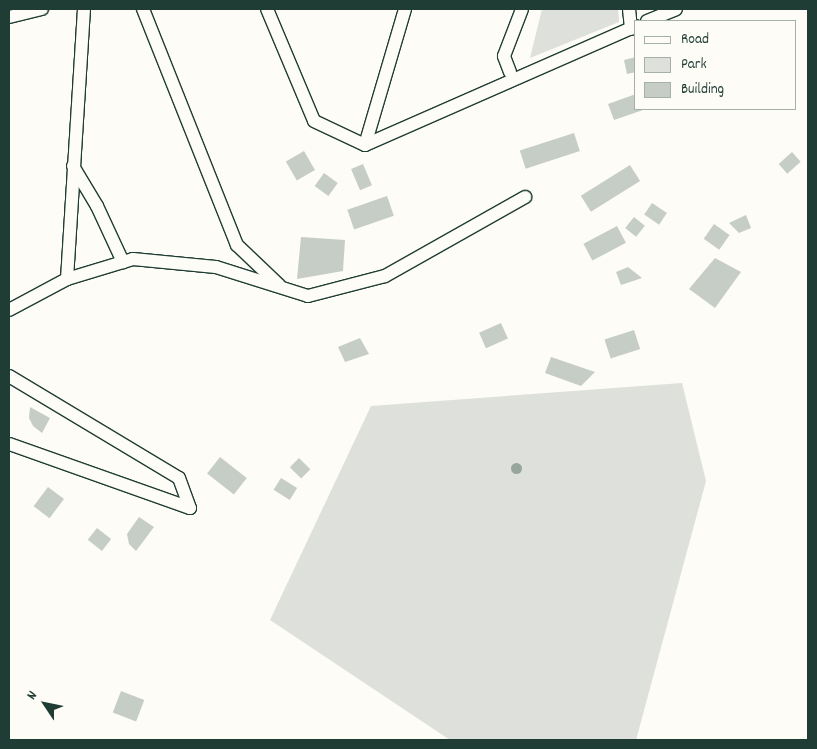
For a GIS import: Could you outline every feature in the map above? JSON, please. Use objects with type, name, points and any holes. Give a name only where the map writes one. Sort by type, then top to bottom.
[{"type":"street","points":[[9,17],[42,9]]},
{"type":"street","points":[[67,279],[84,9]]},
{"type":"street","points":[[143,9],[237,245],[282,288]]},
{"type":"street","points":[[268,9],[314,120],[365,145],[633,28],[629,9]]},
{"type":"street","points":[[365,145],[405,9]]},
{"type":"street","points":[[510,72],[504,56],[522,9]]},
{"type":"street","points":[[650,20],[676,9]]},
{"type":"street","points":[[73,166],[97,206],[123,262]]},
{"type":"street","points":[[9,310],[67,279],[133,259],[216,266],[308,296],[385,276],[525,197]]},
{"type":"street","points":[[9,376],[179,478],[190,508],[9,444]]},
{"type":"green space","points":[[542,9],[618,9],[619,22],[530,58]]},
{"type":"green space","points":[[682,383],[706,481],[636,740],[450,740],[270,620],[371,406]]},
{"type":"building","points":[[634,58],[634,72],[627,74],[624,60]]},
{"type":"building","points":[[634,95],[634,110],[643,110],[614,120],[608,104]]},
{"type":"building","points":[[574,133],[580,151],[526,169],[520,151]]},
{"type":"building","points":[[304,151],[315,170],[297,181],[286,162]]},
{"type":"building","points":[[792,152],[801,162],[787,174],[779,164]]},
{"type":"building","points":[[363,164],[372,185],[360,190],[351,169]]},
{"type":"building","points":[[630,165],[640,181],[591,212],[581,196]]},
{"type":"building","points":[[324,173],[338,183],[328,196],[315,186]]},
{"type":"building","points":[[387,196],[394,216],[354,230],[347,210]]},
{"type":"building","points":[[652,203],[667,213],[659,225],[644,215]]},
{"type":"building","points":[[746,215],[751,228],[739,233],[729,223]]},
{"type":"building","points":[[634,217],[645,226],[636,237],[625,228]]},
{"type":"building","points":[[714,224],[730,235],[719,250],[704,239]]},
{"type":"building","points":[[617,226],[626,243],[592,261],[583,244]]},
{"type":"building","points":[[301,237],[345,240],[343,271],[297,279]]},
{"type":"building","points":[[715,258],[741,272],[715,308],[689,289]]},
{"type":"building","points":[[628,267],[642,278],[621,285],[616,272]]},
{"type":"building","points":[[501,323],[508,339],[486,348],[479,333]]},
{"type":"building","points":[[634,330],[640,349],[611,359],[605,340]]},
{"type":"building","points":[[360,338],[369,354],[345,362],[338,347]]},
{"type":"building","points":[[551,357],[595,372],[581,386],[545,373]]},
{"type":"building","points":[[30,407],[50,418],[42,433],[33,426],[29,418]]},
{"type":"building","points":[[220,457],[247,478],[234,494],[207,474]]},
{"type":"building","points":[[299,458],[310,469],[301,479],[290,467]]},
{"type":"building","points":[[281,478],[297,488],[290,500],[274,490]]},
{"type":"building","points":[[48,487],[64,499],[50,518],[34,506]]},
{"type":"building","points":[[139,517],[154,527],[136,551],[129,544],[127,534]]},
{"type":"building","points":[[97,528],[111,539],[102,551],[88,540]]},
{"type":"building","points":[[121,691],[144,700],[136,721],[113,712]]}]
